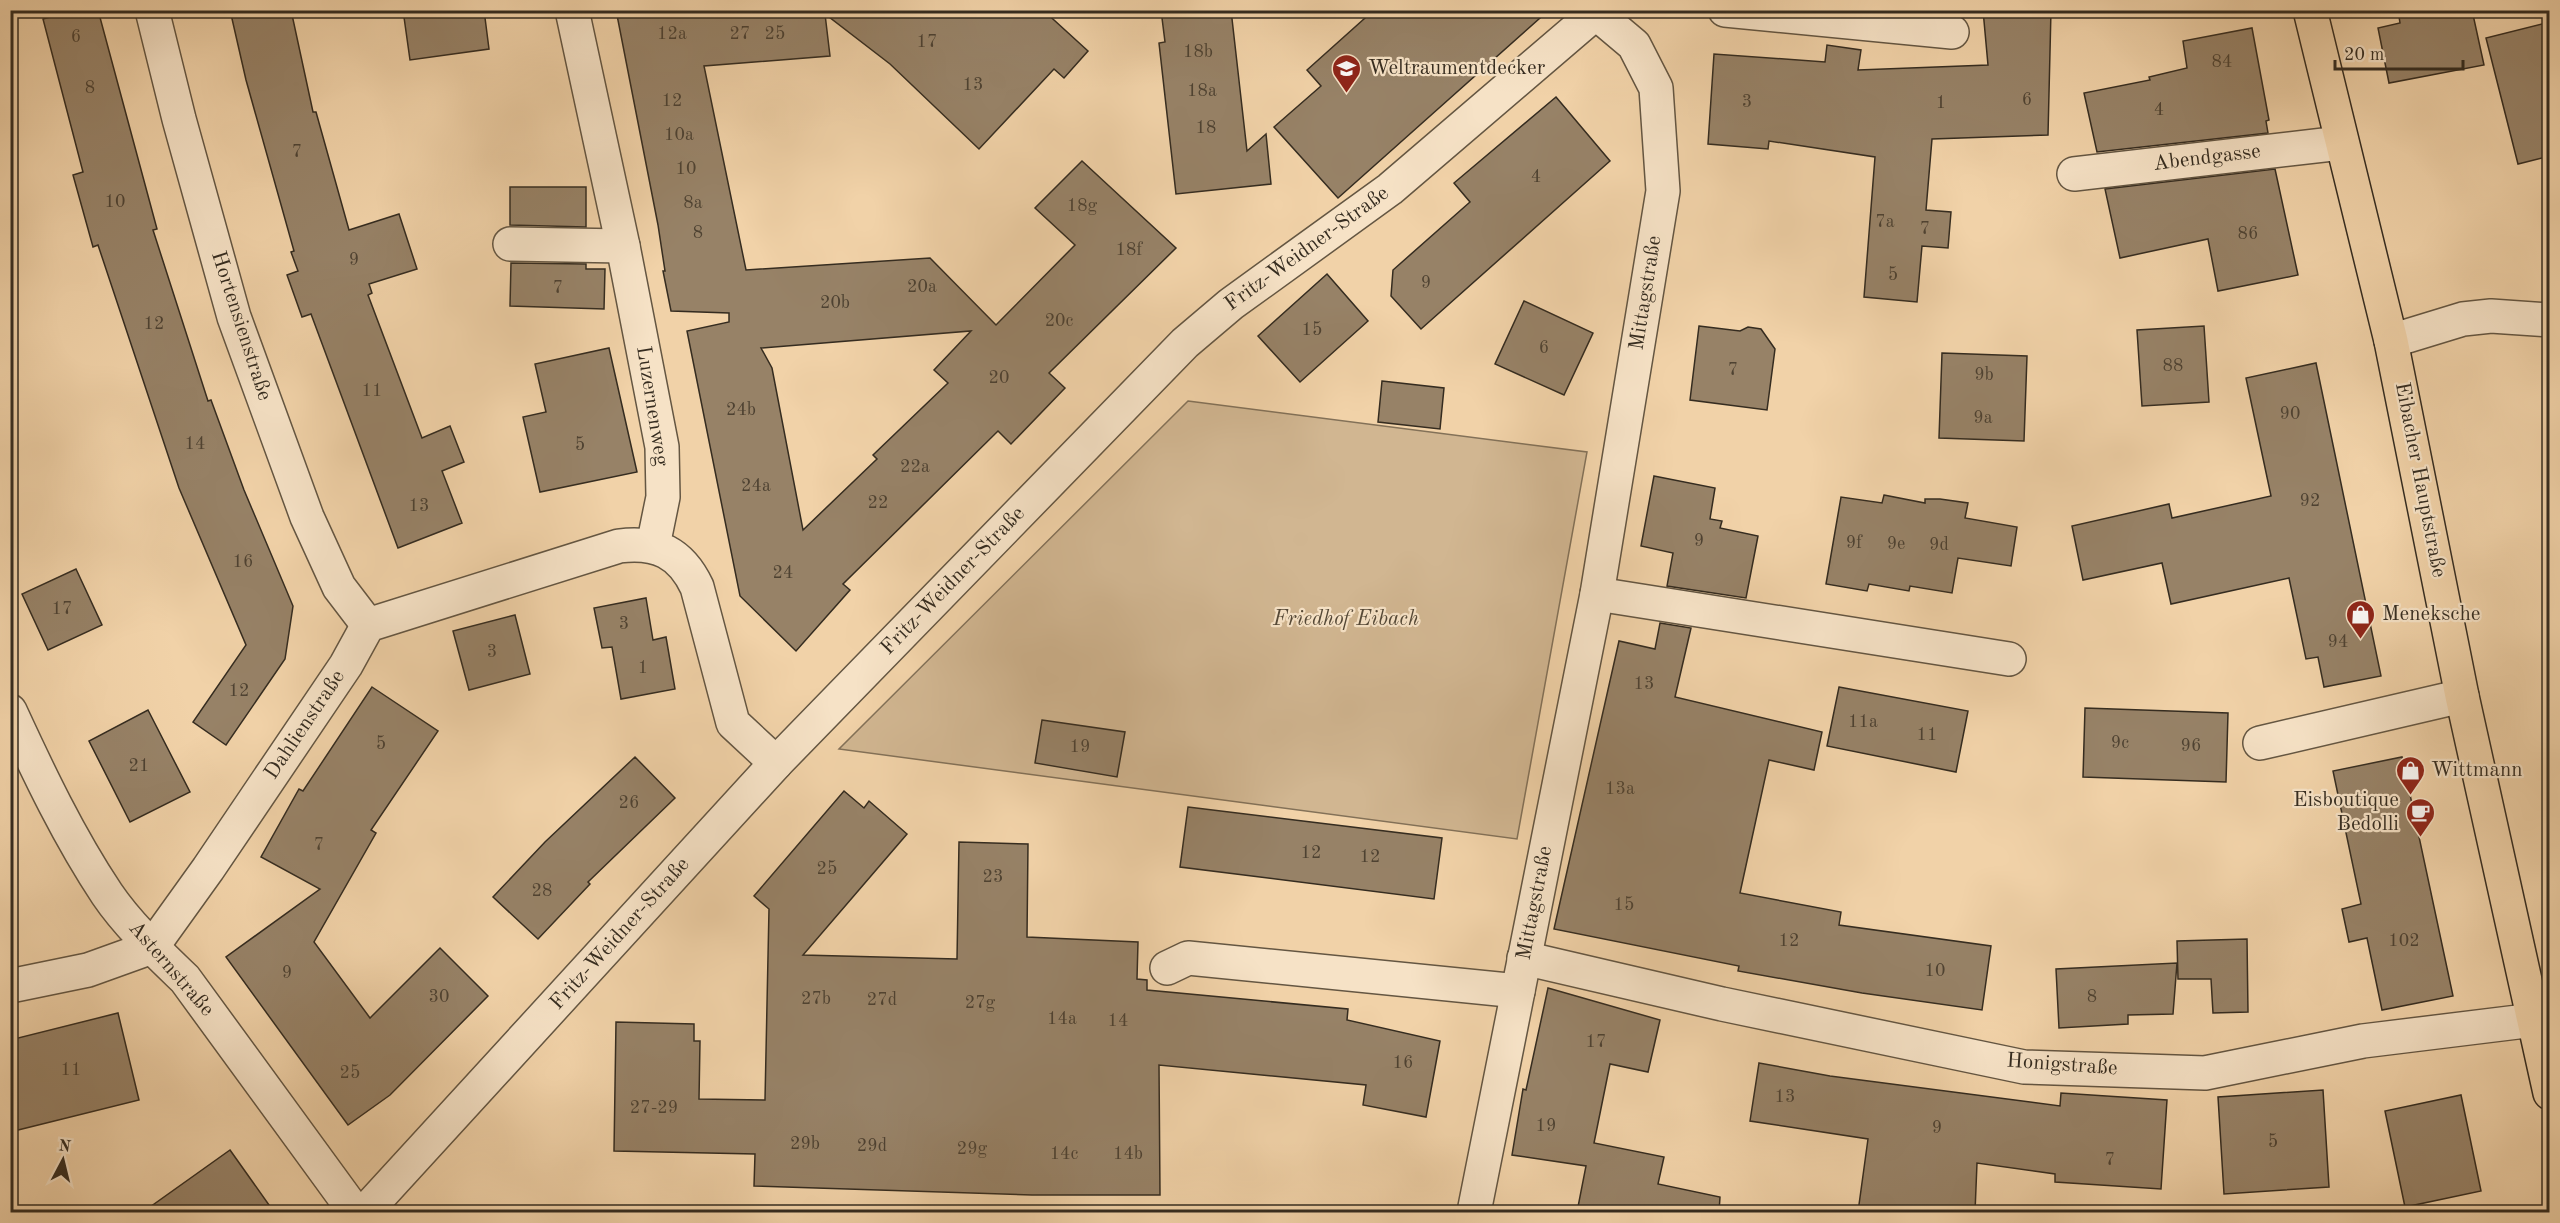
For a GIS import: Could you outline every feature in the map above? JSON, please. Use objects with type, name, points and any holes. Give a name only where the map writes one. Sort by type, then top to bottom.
[{"type":"main road","name":"Eibacher Hauptstraße","points":[[2310,10],[2391,341],[2462,696],[2550,1093]]},
{"type":"street","name":"Hortensienstraße","points":[[152,10],[178,119],[234,316],[308,517],[339,587],[368,625]]},
{"type":"street","name":"Luzernenweg","points":[[572,10],[623,246],[663,447],[663,497],[653,546]]},
{"type":"street","points":[[1725,10],[1952,32]]},
{"type":"street","name":"Mittagstraße","points":[[1474,1212],[1597,594],[1663,191],[1656,88],[1634,45],[1598,12]]},
{"type":"street","name":"Fritz-Weidner-Straße","points":[[365,1212],[776,763],[1185,343],[1231,304],[1390,189],[1598,12]]},
{"type":"street","name":"Abendgasse","points":[[2074,174],[2341,143]]},
{"type":"street","points":[[510,244],[623,246]]},
{"type":"street","points":[[2391,341],[2463,319],[2491,316],[2550,320]]},
{"type":"street","points":[[368,625],[620,546],[637,543],[653,546],[672,555],[688,568],[697,587],[733,723],[776,763]]},
{"type":"street","points":[[1597,594],[2009,659]]},
{"type":"street","name":"Dahlienstraße","points":[[152,946],[208,869],[346,665],[368,625]]},
{"type":"street","points":[[2260,743],[2462,696]]},
{"type":"street","name":"Asternstraße","points":[[10,711],[45,787],[108,895],[152,946],[185,979],[355,1212]]},
{"type":"street","points":[[10,986],[88,970],[152,946]]},
{"type":"street","points":[[1167,968],[1188,958],[1518,991]]},
{"type":"street","name":"Honigstraße","points":[[1524,958],[1722,1004],[2024,1066],[2205,1073],[2363,1041],[2534,1020]]},
{"type":"green space","name":"Friedhof Eibach","points":[[1188,401],[1587,452],[1517,839],[839,749]]},
{"type":"building","points":[[76,10],[98,10],[157,229],[153,230],[208,401],[211,400],[244,490],[293,606],[285,659],[226,745],[193,722],[246,645],[179,488],[98,245],[93,247],[73,175],[83,172],[43,19]]},
{"type":"building","points":[[230,10],[291,10],[313,112],[316,112],[349,230],[399,214],[417,269],[369,284],[372,293],[368,295],[422,438],[450,426],[464,462],[442,471],[462,523],[398,548],[311,314],[302,317],[287,275],[298,271],[291,252],[294,251],[246,80]]},
{"type":"building","points":[[403,10],[484,10],[489,49],[410,60]]},
{"type":"building","points":[[616,10],[1043,10],[1088,51],[1064,78],[1054,69],[979,149],[890,64],[825,14],[830,56],[704,66],[746,270],[930,258],[996,325],[1075,245],[1035,208],[1082,161],[1176,248],[1049,373],[1065,388],[1011,444],[998,431],[843,584],[850,590],[796,651],[740,596],[687,331],[729,322],[729,313],[671,311],[663,271],[665,271]],"holes":[[[971,331],[934,370],[948,383],[873,455],[877,459],[803,530],[772,368],[761,348]]]},
{"type":"building","points":[[1161,10],[1231,10],[1247,151],[1266,134],[1271,184],[1176,194],[1159,43],[1165,42]]},
{"type":"building","points":[[1374,10],[1549,10],[1338,198],[1274,127],[1321,86],[1307,70]]},
{"type":"building","points":[[1983,10],[2051,10],[2048,135],[1932,139],[1926,210],[1951,212],[1948,248],[1922,246],[1917,302],[1864,297],[1875,157],[1769,141],[1768,149],[1708,144],[1714,54],[1825,62],[1827,45],[1861,50],[1858,70],[1988,65]]},
{"type":"building","points":[[2398,10],[2472,10],[2484,65],[2389,83],[2378,28],[2400,23]]},
{"type":"building","points":[[2550,22],[2550,156],[2518,164],[2486,38]]},
{"type":"building","points":[[2252,28],[2269,120],[2266,121],[2268,133],[2097,152],[2084,93],[2150,80],[2149,77],[2187,68],[2183,41]]},
{"type":"building","points":[[1556,97],[1610,161],[1421,329],[1391,296],[1393,270],[1470,202],[1454,183]]},
{"type":"building","points":[[2275,169],[2298,275],[2218,291],[2208,239],[2120,258],[2105,189]]},
{"type":"building","points":[[510,187],[586,187],[586,227],[510,225]]},
{"type":"building","points":[[511,263],[586,264],[586,269],[605,269],[604,309],[510,306]]},
{"type":"building","points":[[1327,274],[1368,321],[1300,382],[1258,336]]},
{"type":"building","points":[[1524,301],[1593,333],[1564,395],[1495,364]]},
{"type":"building","points":[[1699,326],[1740,331],[1748,327],[1761,329],[1775,349],[1767,410],[1690,400]]},
{"type":"building","points":[[2204,326],[2209,402],[2142,406],[2137,330]]},
{"type":"building","points":[[609,348],[637,472],[540,492],[523,417],[546,412],[535,364]]},
{"type":"building","points":[[1942,353],[2027,356],[2024,441],[1939,438]]},
{"type":"building","points":[[2316,363],[2381,676],[2324,687],[2318,657],[2306,659],[2289,578],[2171,604],[2162,563],[2083,580],[2072,526],[2169,504],[2172,518],[2271,496],[2246,378]]},
{"type":"building","points":[[1382,381],[1444,388],[1440,429],[1378,422]]},
{"type":"building","points":[[1654,476],[1715,488],[1710,519],[1722,521],[1720,528],[1758,536],[1746,598],[1667,586],[1673,553],[1641,546]]},
{"type":"building","points":[[1884,495],[1925,503],[1925,499],[1940,499],[1968,503],[1965,518],[2017,527],[2011,566],[1958,558],[1952,593],[1910,586],[1909,591],[1869,584],[1867,591],[1826,584],[1841,497],[1882,503]]},
{"type":"building","points":[[76,569],[102,625],[48,650],[22,594]]},
{"type":"building","points":[[646,598],[653,640],[666,637],[675,689],[621,699],[612,647],[602,648],[594,608]]},
{"type":"building","points":[[515,615],[530,674],[469,690],[453,631]]},
{"type":"building","points":[[1660,623],[1691,628],[1675,697],[1822,732],[1814,770],[1769,760],[1740,893],[1841,912],[1839,925],[1991,946],[1982,1010],[1862,993],[1738,971],[1739,966],[1554,929],[1619,641],[1655,649]]},
{"type":"building","points":[[372,687],[438,731],[371,830],[376,833],[314,942],[370,1018],[440,948],[488,996],[390,1095],[348,1125],[226,957],[320,889],[261,857],[299,789],[303,791]]},
{"type":"building","points":[[1839,687],[1968,711],[1956,772],[1827,746]]},
{"type":"building","points":[[2085,708],[2228,713],[2226,782],[2083,777]]},
{"type":"building","points":[[148,710],[190,792],[130,822],[89,741]]},
{"type":"building","points":[[1042,720],[1125,732],[1117,777],[1035,763]]},
{"type":"building","points":[[635,757],[675,798],[588,882],[590,884],[538,939],[493,897],[545,842]]},
{"type":"building","points":[[2402,757],[2453,996],[2382,1010],[2367,938],[2349,942],[2342,909],[2361,904],[2333,771]]},
{"type":"building","points":[[844,791],[864,808],[869,801],[907,834],[803,955],[957,959],[959,842],[1028,844],[1027,937],[1138,942],[1137,979],[1147,980],[1147,990],[1348,1009],[1347,1020],[1440,1041],[1426,1117],[1363,1105],[1366,1085],[1159,1065],[1160,1195],[1032,1195],[754,1186],[755,1154],[614,1151],[616,1022],[694,1024],[694,1041],[700,1041],[699,1099],[765,1100],[769,909],[754,896]]},
{"type":"building","points":[[1188,807],[1442,838],[1434,899],[1180,867]]},
{"type":"building","points":[[2247,939],[2248,1012],[2213,1013],[2211,979],[2178,979],[2177,941]]},
{"type":"building","points":[[2177,963],[2173,1014],[2128,1015],[2128,1024],[2059,1028],[2056,969]]},
{"type":"building","points":[[1548,988],[1660,1020],[1648,1072],[1610,1064],[1594,1143],[1664,1157],[1658,1184],[1720,1197],[1719,1212],[1577,1212],[1586,1166],[1512,1155],[1523,1089],[1526,1090]]},
{"type":"building","points":[[118,1013],[139,1100],[10,1132],[10,1040]]},
{"type":"building","points":[[1759,1063],[1830,1076],[2060,1106],[2061,1093],[2167,1100],[2161,1189],[2055,1182],[2055,1174],[1977,1163],[1975,1212],[1858,1212],[1868,1139],[1750,1121]]},
{"type":"building","points":[[2323,1090],[2329,1187],[2224,1194],[2218,1097]]},
{"type":"building","points":[[2461,1095],[2481,1191],[2405,1207],[2385,1111]]},
{"type":"building","points":[[230,1150],[274,1212],[143,1212]]},
{"type":"place","name":"Weltraumentdecker","points":[[1347,94]]},
{"type":"place","name":"Meneksche","points":[[2361,640]]},
{"type":"place","name":"Wittmann","points":[[2410,796]]},
{"type":"place","name":"Eisboutique Bedolli","points":[[2420,838]]}]
